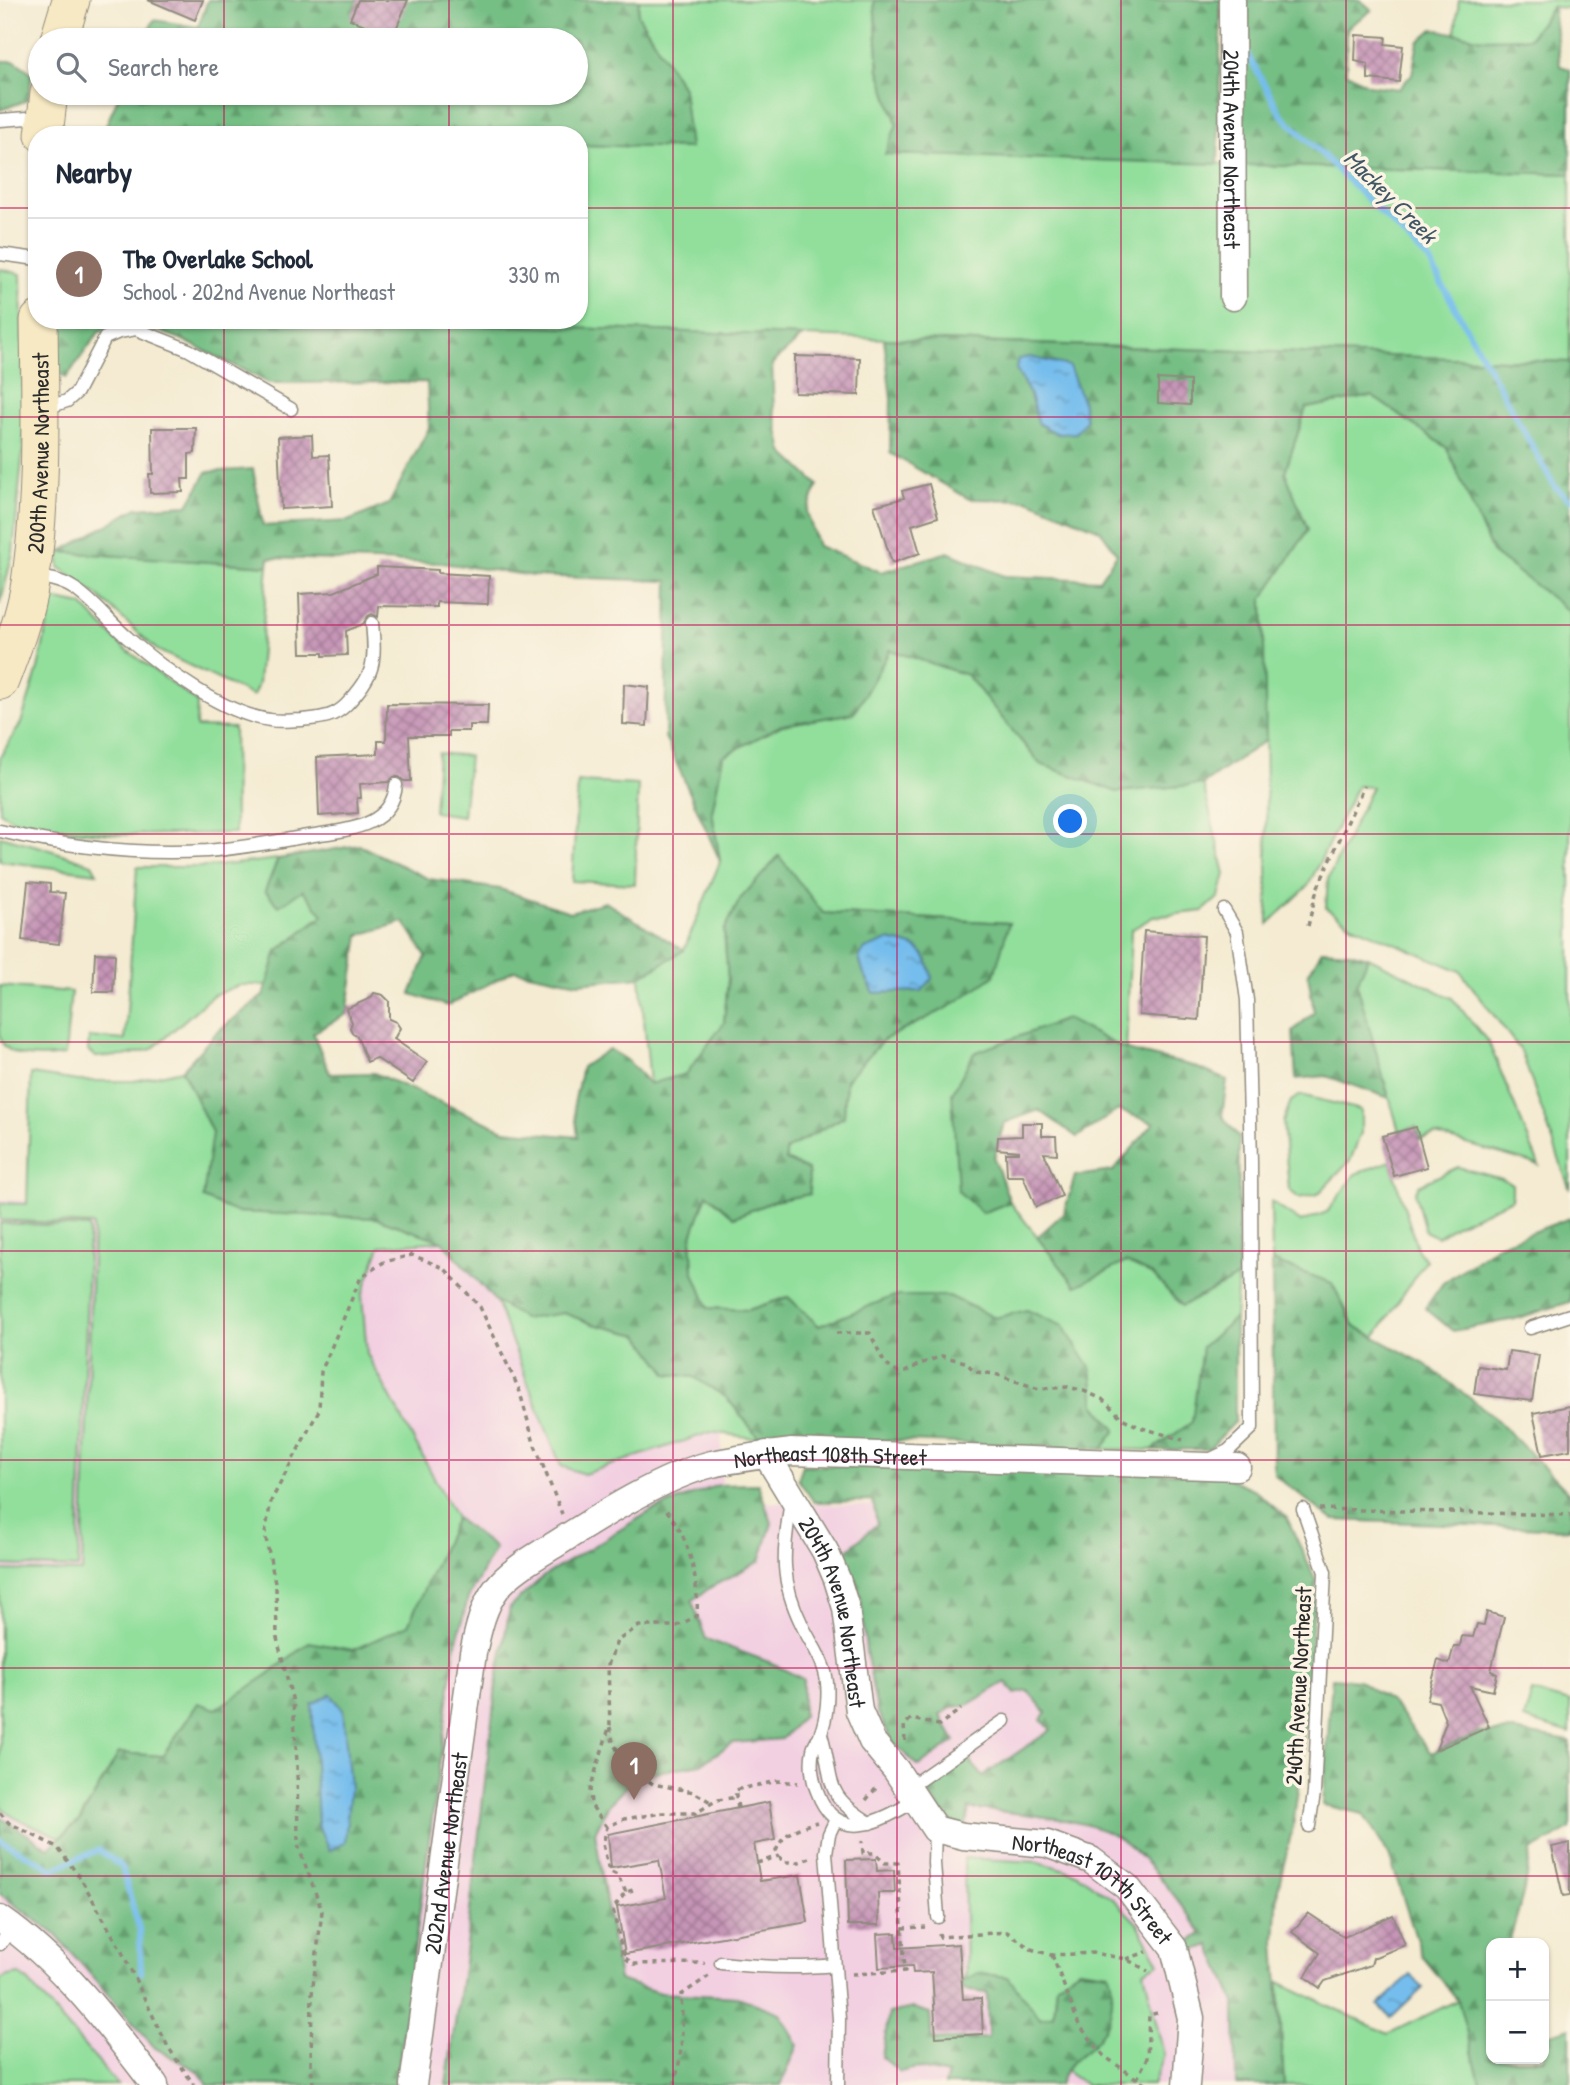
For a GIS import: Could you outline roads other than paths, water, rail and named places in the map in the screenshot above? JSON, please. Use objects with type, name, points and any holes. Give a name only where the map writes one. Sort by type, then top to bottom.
[{"type":"street","points":[[63,28],[71,0]]},
{"type":"street","name":"204th Avenue Northeast","points":[[1232,0],[1233,297]]},
{"type":"street","name":"200th Avenue Northeast","points":[[0,681],[11,653],[30,580],[40,475],[39,329]]},
{"type":"street","name":"Northeast 108th Street","points":[[480,1620],[497,1588],[514,1572],[587,1524],[684,1473],[712,1464],[791,1452],[1204,1463],[1237,1467]]},
{"type":"street","name":"204th Avenue Northeast","points":[[766,1454],[825,1551],[846,1608],[859,1711],[872,1741],[901,1784]]},
{"type":"street","name":"202nd Avenue Northeast","points":[[413,2085],[472,1653],[480,1620]]},
{"type":"street","points":[[901,1784],[935,1829]]},
{"type":"street","name":"Northeast 107th Street","points":[[935,1829],[963,1836],[1046,1844],[1091,1860],[1127,1887],[1174,1948],[1191,2018],[1186,2085]]},
{"type":"street","points":[[4,1930],[60,1971],[110,2027],[155,2085]]},
{"type":"lane","points":[[0,120],[46,115]]},
{"type":"lane","points":[[0,254],[28,258]]},
{"type":"lane","points":[[40,410],[66,401],[77,392],[105,338],[136,329],[189,351],[291,409]]},
{"type":"lane","points":[[30,580],[52,579],[74,588],[129,640],[195,689],[236,711],[270,720],[324,718],[338,713],[362,687],[370,672],[375,656],[372,623]]},
{"type":"lane","points":[[0,831],[60,843],[157,851],[208,850],[272,843],[358,827],[379,817],[389,808],[396,785]]},
{"type":"lane","points":[[1204,1463],[1228,1451],[1252,1428],[1251,1162],[1247,1000],[1237,932],[1224,910]]},
{"type":"lane","points":[[1530,1328],[1570,1315]]},
{"type":"lane","points":[[792,1497],[784,1572],[793,1604],[825,1673],[827,1697],[821,1734],[813,1749],[812,1777],[821,1802],[834,1824],[826,1853],[839,2019],[838,2085]]},
{"type":"lane","name":"240th Avenue Northeast","points":[[1303,1509],[1325,1572],[1314,1793],[1309,1826]]},
{"type":"lane","points":[[871,1824],[901,1784],[1003,1721]]},
{"type":"lane","points":[[821,1734],[831,1787],[841,1802],[871,1824]]},
{"type":"lane","points":[[834,1824],[871,1824]]},
{"type":"lane","points":[[935,1829],[934,1863],[938,1921]]},
{"type":"lane","points":[[721,1963],[761,1968],[835,1970]]},
{"type":"water","points":[[1030,357],[1069,366],[1082,400],[1086,420],[1076,433],[1058,434],[1039,424],[1029,393],[1016,369],[1018,359]]},
{"type":"water","points":[[888,940],[906,944],[924,954],[932,979],[922,991],[874,993],[859,958],[865,949]]},
{"type":"water","points":[[331,1694],[343,1710],[350,1788],[345,1842],[329,1851],[318,1825],[312,1704]]},
{"type":"water","points":[[1411,1975],[1423,1988],[1391,2018],[1379,2005]]},
{"type":"waterway","name":"Mackey Creek","points":[[1241,43],[1281,114],[1428,259],[1555,487],[1570,500]]},
{"type":"waterway","points":[[0,1840],[52,1869],[99,1850],[122,1867],[140,1932],[141,1973]]},
{"type":"place","name":"The Overlake School","points":[[634,1800]]}]
